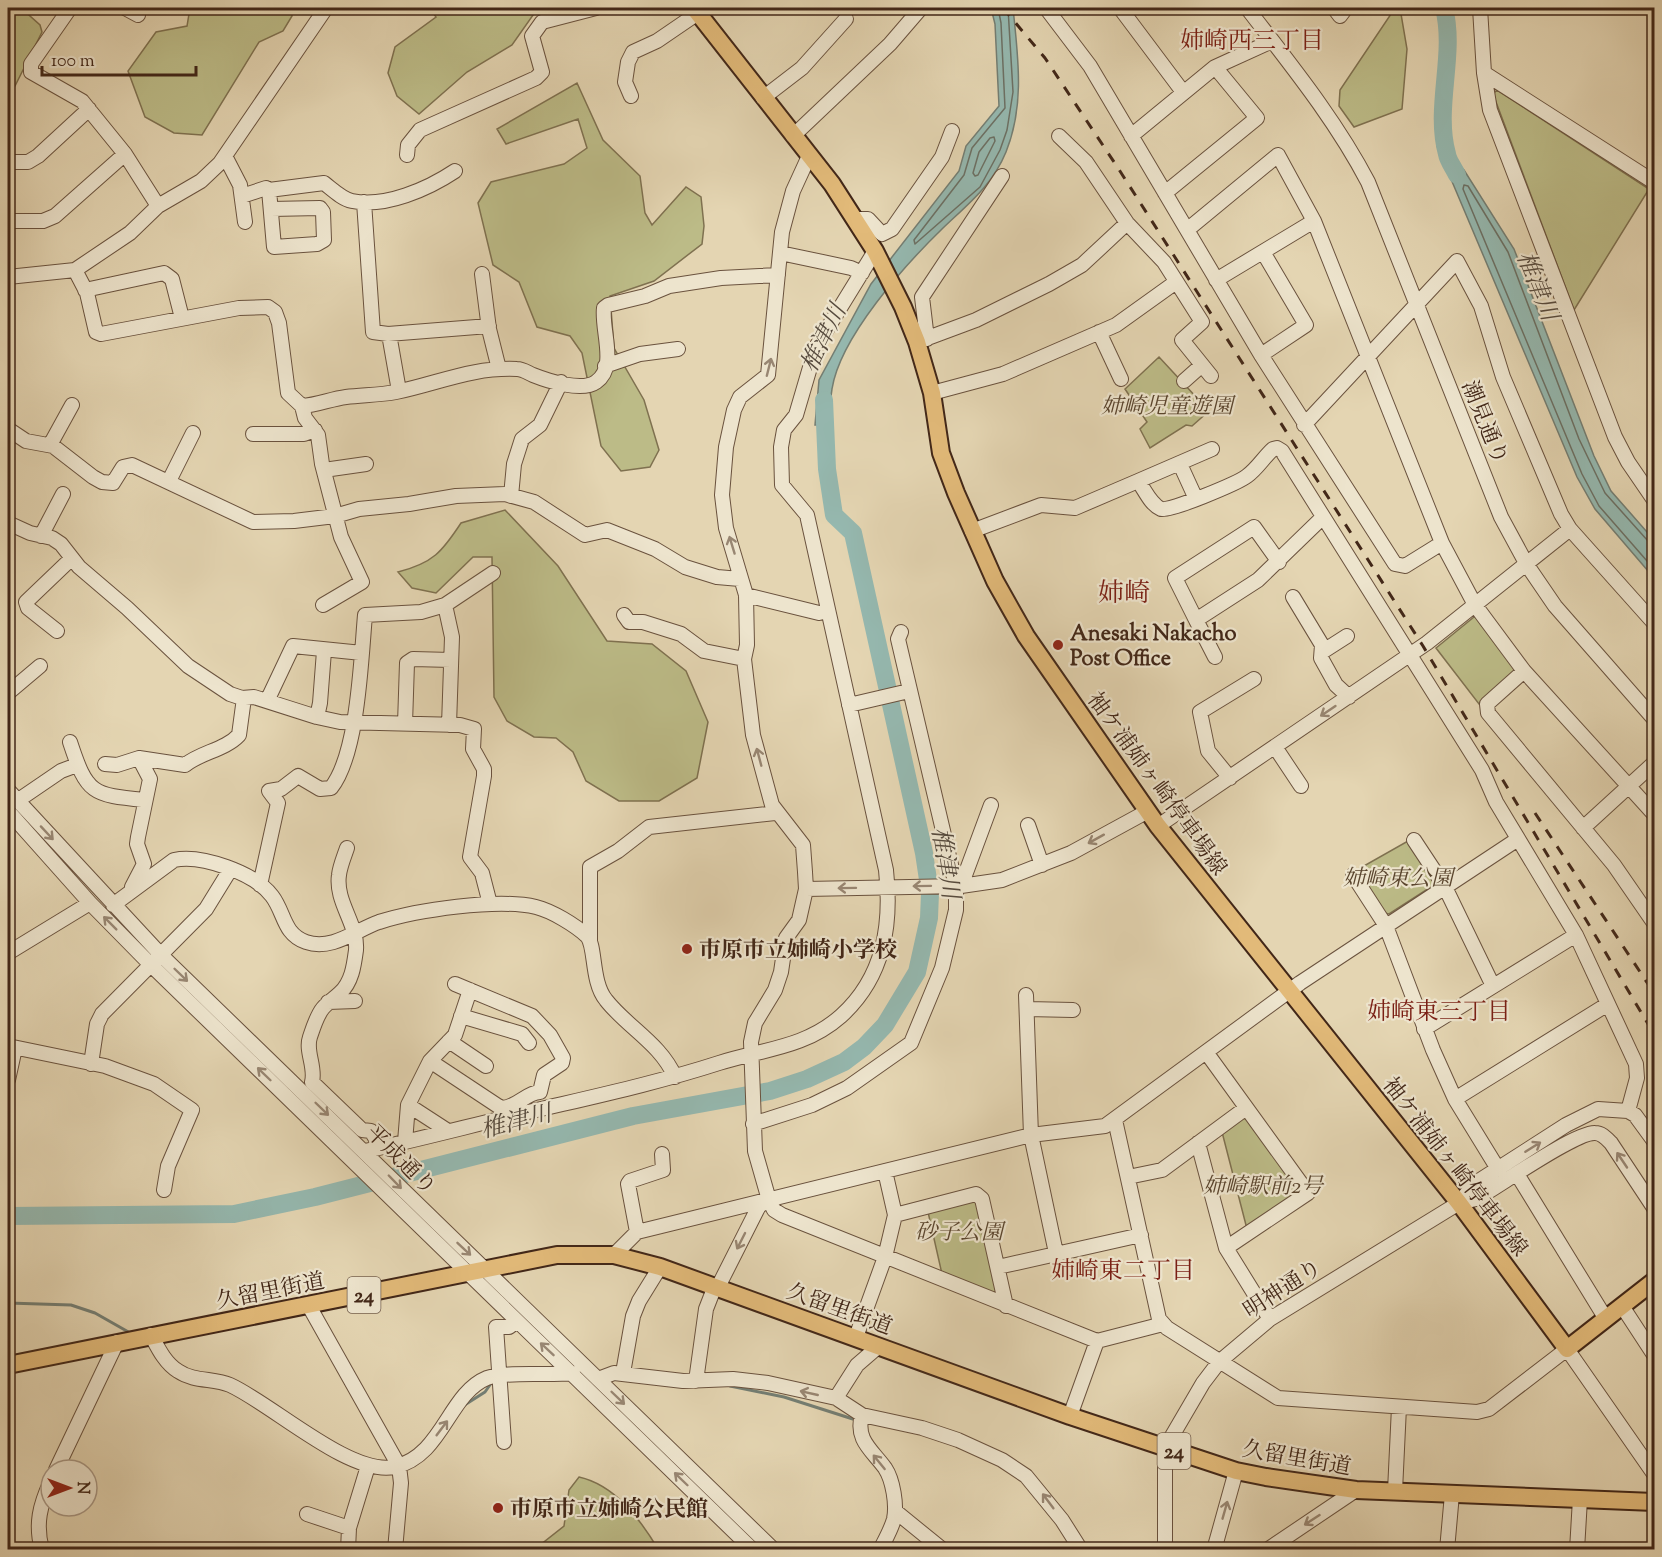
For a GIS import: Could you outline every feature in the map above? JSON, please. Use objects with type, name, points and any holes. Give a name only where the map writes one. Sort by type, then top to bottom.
[{"type":"main road","name":"袖ケ浦姉ヶ崎停車場線","points":[[696,10],[856,219],[875,251],[908,320],[922,340],[942,453],[972,531],[995,581],[1026,636],[1158,826],[1288,992],[1459,1203],[1567,1349]]},
{"type":"main road","name":"久留里街道","points":[[8,1365],[557,1256],[614,1255],[660,1267],[1070,1416],[1236,1471],[1356,1490],[1654,1502]]},
{"type":"main road","points":[[1567,1349],[1654,1281]]},
{"type":"street","points":[[70,8],[31,64],[31,72],[82,101],[125,154],[158,206]]},
{"type":"street","points":[[125,8],[138,15]]},
{"type":"street","points":[[8,277],[75,270],[130,233],[158,206],[201,181],[225,156],[326,8]]},
{"type":"street","points":[[407,155],[408,145],[420,130],[536,78],[542,72],[532,36],[542,22],[596,8]]},
{"type":"street","points":[[793,136],[890,44],[921,8]]},
{"type":"street","points":[[1046,8],[1090,66],[1261,355],[1395,564],[1405,566],[1443,543]]},
{"type":"street","points":[[1120,8],[1183,92]]},
{"type":"street","name":"潮見通り","points":[[1247,8],[1326,112],[1352,151],[1368,182],[1502,517],[1527,565],[1555,606],[1654,719]]},
{"type":"street","points":[[1334,8],[1340,16],[1346,8]]},
{"type":"street","points":[[1480,8],[1484,74],[1490,110],[1615,437],[1628,462],[1654,500]]},
{"type":"street","points":[[631,96],[625,82],[628,62],[633,52],[657,41],[696,10]]},
{"type":"street","points":[[763,98],[802,68],[846,19]]},
{"type":"street","points":[[1131,136],[1215,67],[1272,40]]},
{"type":"street","points":[[1165,193],[1257,117],[1215,67]]},
{"type":"street","points":[[1484,74],[1654,182]]},
{"type":"street","points":[[8,162],[28,162],[38,156],[88,109]]},
{"type":"street","points":[[856,219],[868,219],[882,234],[892,229],[942,157],[952,131]]},
{"type":"street","points":[[1059,136],[1086,162],[1127,223],[1144,238],[1202,322],[1182,340],[1211,376]]},
{"type":"street","points":[[8,221],[43,221],[55,216],[125,154]]},
{"type":"street","points":[[1187,231],[1278,155],[1314,221],[1443,543],[1475,605],[1524,671],[1654,814]]},
{"type":"street","points":[[225,156],[240,185],[245,222]]},
{"type":"street","points":[[809,156],[793,191],[782,232],[768,375],[740,397],[734,410],[726,447],[722,495],[723,513],[746,595],[748,625],[744,659],[753,735],[775,813],[803,845],[806,888],[799,920],[786,938],[781,972],[775,990],[755,1023],[750,1056],[755,1152],[774,1210],[782,1215],[1097,1341],[1163,1324]]},
{"type":"street","points":[[242,196],[266,188],[269,190],[324,183],[350,201],[364,202],[397,198],[455,171]]},
{"type":"street","points":[[1002,176],[922,297],[922,340],[976,320],[1082,265],[1127,223]]},
{"type":"street","points":[[269,190],[274,247],[317,244],[324,240],[323,213],[320,208],[271,209]]},
{"type":"street","points":[[364,202],[372,327],[376,334],[489,326]]},
{"type":"street","points":[[1216,280],[1314,221]]},
{"type":"street","points":[[347,848],[339,874],[339,886],[356,946],[351,977],[342,992],[321,1009],[309,1042],[314,1074],[312,1082],[362,1130],[371,1131],[372,1151],[675,1077],[810,1038],[829,1026],[860,996],[878,964],[885,944],[888,887],[807,515],[782,485],[781,447],[784,430],[796,415],[816,347],[875,251]]},
{"type":"street","points":[[1261,355],[1306,325],[1263,252]]},
{"type":"street","points":[[780,253],[851,268],[862,273]]},
{"type":"street","points":[[1304,425],[1457,261],[1481,306],[1508,388],[1546,484],[1570,530],[1654,623]]},
{"type":"street","points":[[75,270],[86,290],[96,332],[101,334],[124,332],[182,318],[258,305],[268,307],[275,312],[279,323],[288,393],[302,406],[305,418],[315,430],[344,547],[362,582],[323,605]]},
{"type":"street","points":[[86,290],[164,273],[172,279],[182,318]]},
{"type":"street","points":[[482,274],[489,326],[499,369]]},
{"type":"street","points":[[302,406],[347,397],[399,391],[472,370],[520,369],[532,375],[561,382],[584,386],[594,384],[600,378],[605,366],[607,344],[603,316],[604,308],[608,305],[645,296],[669,286],[721,278],[778,275]]},
{"type":"street","points":[[932,393],[1003,374],[1116,325],[1176,282]]},
{"type":"street","points":[[1099,332],[1121,379]]},
{"type":"street","points":[[389,334],[399,391]]},
{"type":"street","points":[[605,366],[640,354],[678,349]]},
{"type":"street","points":[[1184,381],[1202,365]]},
{"type":"street","points":[[512,496],[514,464],[522,439],[540,425],[561,382]]},
{"type":"street","points":[[50,445],[72,405]]},
{"type":"street","points":[[8,429],[26,441],[50,445],[64,452],[102,482],[113,483],[127,464],[169,480],[254,522],[276,523],[335,516],[359,508],[456,496],[512,496],[534,502],[585,535],[607,530],[655,549],[685,567],[717,577],[740,579]]},
{"type":"street","points":[[253,434],[304,435],[315,430]]},
{"type":"street","points":[[169,480],[194,433]]},
{"type":"street","points":[[1138,481],[1149,499],[1163,510],[1176,509],[1196,498],[1234,485],[1248,476],[1277,448],[1282,451],[1482,771],[1496,802],[1576,935],[1638,1071],[1628,1111],[1644,1124],[1654,1141]]},
{"type":"street","points":[[972,531],[1041,505],[1076,508],[1212,449]]},
{"type":"street","points":[[324,470],[366,464]]},
{"type":"street","points":[[1180,464],[1196,498]]},
{"type":"street","points":[[41,536],[63,494]]},
{"type":"street","points":[[1196,620],[1258,580],[1323,517]]},
{"type":"street","points":[[8,523],[61,544],[72,558],[188,666],[214,684],[244,698],[254,697],[317,717],[353,722],[449,725],[474,729],[473,749],[484,768],[470,857],[487,886],[490,904]]},
{"type":"street","points":[[1210,653],[1175,578],[1254,527],[1279,562]]},
{"type":"street","points":[[1158,826],[1411,655],[1570,530]]},
{"type":"street","points":[[57,632],[28,608],[26,602],[72,558]]},
{"type":"street","points":[[260,885],[278,802],[270,791],[280,789],[298,776],[320,789],[331,788],[338,779],[345,760],[353,722],[365,615],[421,612],[445,605],[493,573]]},
{"type":"street","points":[[746,595],[819,613],[828,611]]},
{"type":"street","points":[[1293,597],[1322,645],[1321,658],[1336,685],[1349,697]]},
{"type":"street","points":[[445,605],[452,637],[449,725]]},
{"type":"street","points":[[624,615],[630,622],[643,622],[681,634],[704,651],[744,659]]},
{"type":"street","points":[[901,632],[898,639],[909,691],[958,886]]},
{"type":"street","points":[[1322,652],[1347,636]]},
{"type":"street","points":[[267,701],[293,646],[324,651],[362,653]]},
{"type":"street","points":[[317,717],[324,651]]},
{"type":"street","points":[[405,724],[407,663],[413,659],[451,660]]},
{"type":"street","points":[[8,693],[40,666]]},
{"type":"street","points":[[1524,671],[1486,704],[1486,708],[1614,865],[1654,923]]},
{"type":"street","points":[[1230,778],[1208,752],[1200,712],[1254,680]]},
{"type":"street","points":[[849,705],[909,691]]},
{"type":"street","points":[[105,764],[117,765],[139,758],[185,765],[194,758],[228,744],[239,735],[244,698]]},
{"type":"street","points":[[70,742],[77,765],[86,781],[99,793],[145,800]]},
{"type":"street","points":[[1275,747],[1301,786]]},
{"type":"street","points":[[130,892],[144,864],[137,844],[150,779],[139,758]]},
{"type":"street","points":[[1583,828],[1654,763]]},
{"type":"street","points":[[11,801],[61,771],[77,765]]},
{"type":"street","name":"平成通り","points":[[11,801],[90,903],[372,1151],[421,1209],[576,1357],[594,1384],[753,1550]]},
{"type":"street","name":"平成通り","points":[[11,801],[113,904],[156,960],[403,1211],[573,1373],[594,1384],[774,1550]]},
{"type":"street","points":[[753,1124],[812,1105],[847,1088],[911,1043],[942,968],[956,910],[958,886],[991,805]]},
{"type":"street","points":[[806,888],[958,886],[1002,880],[1071,853],[1148,811]]},
{"type":"street","points":[[675,1077],[664,1056],[605,1000],[594,974],[590,941],[590,867],[595,862],[618,851],[649,827],[775,813]]},
{"type":"street","points":[[1028,825],[1042,865]]},
{"type":"street","points":[[614,1255],[637,1232],[1031,1135],[1105,1126],[1288,992],[1518,839]]},
{"type":"street","points":[[1414,840],[1444,887],[1493,986]]},
{"type":"street","points":[[113,904],[174,860],[198,858],[260,885],[272,895],[287,930],[307,943],[327,943],[354,934],[377,922],[398,917],[490,904],[543,909],[585,935],[590,941]]},
{"type":"street","points":[[91,1064],[97,1024],[102,1014],[206,909],[230,870]]},
{"type":"street","points":[[1353,875],[1386,926],[1424,1029],[1455,1099],[1498,1169]]},
{"type":"street","points":[[8,953],[90,903]]},
{"type":"street","points":[[1424,1029],[1576,935]]},
{"type":"street","points":[[455,984],[532,1016],[550,1035],[562,1058],[562,1063],[544,1075],[540,1092],[549,1107]]},
{"type":"street","points":[[405,1142],[408,1105],[430,1061],[455,1035],[470,990]]},
{"type":"street","points":[[328,1002],[356,1001]]},
{"type":"street","points":[[1056,1253],[1031,1135],[1026,1002],[1073,1010]]},
{"type":"street","points":[[1455,1099],[1608,1004]]},
{"type":"street","points":[[461,1016],[522,1034],[529,1043]]},
{"type":"street","points":[[449,1041],[486,1066]]},
{"type":"street","points":[[8,1080],[11,1047],[91,1064],[154,1084],[192,1110],[168,1166],[164,1190]]},
{"type":"street","points":[[1206,1052],[1308,1192],[1226,1248]]},
{"type":"street","points":[[430,1061],[501,1108],[511,1107],[533,1092],[540,1092]]},
{"type":"street","points":[[408,1105],[448,1131]]},
{"type":"street","points":[[1128,1177],[1162,1170],[1246,1108]]},
{"type":"street","name":"明神通り","points":[[1459,1203],[1470,1188],[1590,1112],[1607,1108],[1628,1111]]},
{"type":"street","points":[[1115,1120],[1163,1324],[1219,1362],[1278,1398],[1484,1412],[1567,1349],[1654,1474]]},
{"type":"street","name":"明神通り","points":[[1165,1448],[1203,1383],[1219,1362],[1270,1319],[1459,1203],[1476,1199],[1575,1140],[1594,1133],[1603,1135],[1611,1143],[1654,1208]]},
{"type":"street","points":[[1198,1143],[1226,1248],[1270,1319]]},
{"type":"street","points":[[637,1232],[628,1184],[663,1170],[662,1154]]},
{"type":"street","points":[[856,1337],[885,1257],[895,1215],[885,1171]]},
{"type":"street","points":[[1517,1174],[1606,1319]]},
{"type":"street","points":[[895,1215],[976,1194],[982,1199],[1006,1306]]},
{"type":"street","points":[[696,1381],[706,1309],[759,1206],[770,1200]]},
{"type":"street","points":[[998,1267],[1141,1235]]},
{"type":"street","points":[[623,1373],[633,1316],[639,1301],[660,1267]]},
{"type":"street","points":[[309,1306],[399,1466],[401,1483],[395,1550]]},
{"type":"street","points":[[1622,1306],[1654,1354]]},
{"type":"street","points":[[504,1442],[496,1327],[509,1328],[517,1321]]},
{"type":"street","points":[[151,1335],[163,1357],[177,1371],[194,1378],[229,1384],[340,1453],[368,1466],[399,1466],[411,1462],[425,1450],[474,1385],[488,1378],[573,1373]]},
{"type":"street","points":[[1070,1416],[1097,1341]]},
{"type":"street","points":[[62,1458],[117,1342]]},
{"type":"street","points":[[836,1398],[857,1365],[879,1346]]},
{"type":"street","points":[[594,1384],[614,1373],[656,1379],[752,1380],[836,1398],[862,1415],[921,1428],[1002,1460],[1036,1485],[1081,1550]]},
{"type":"street","points":[[1395,1491],[1399,1407]]},
{"type":"street","points":[[862,1415],[859,1424],[861,1437],[888,1475],[894,1511],[894,1519],[880,1550]]},
{"type":"street","points":[[1165,1448],[1165,1550]]},
{"type":"street","points":[[348,1550],[349,1528],[368,1466]]},
{"type":"street","points":[[1214,1550],[1236,1471]]},
{"type":"street","points":[[1267,1550],[1356,1490]]},
{"type":"street","points":[[1447,1550],[1452,1494]]},
{"type":"street","points":[[1577,1550],[1580,1499]]},
{"type":"street","points":[[894,1511],[943,1550]]},
{"type":"street","points":[[39,1512],[37,1520],[42,1550]]},
{"type":"street","points":[[307,1514],[349,1528]]},
{"type":"green space","points":[[8,8],[21,8],[40,25],[42,32],[15,86],[8,90]]},
{"type":"green space","points":[[190,8],[292,8],[292,16],[283,31],[259,42],[202,135],[174,133],[145,117],[128,71],[156,32],[187,26]]},
{"type":"green space","points":[[430,8],[538,8],[512,45],[467,72],[419,114],[397,96],[388,73],[395,47],[436,17]]},
{"type":"green space","points":[[1395,8],[1400,8],[1407,49],[1402,109],[1354,127],[1339,106],[1340,90]]},
{"type":"green space","points":[[577,83],[603,140],[640,176],[645,213],[652,225],[686,187],[701,197],[704,226],[702,244],[654,281],[610,296],[614,348],[644,400],[659,450],[650,467],[621,471],[601,446],[582,353],[570,336],[537,327],[519,282],[493,265],[478,203],[491,182],[564,164],[587,148],[578,119],[506,144],[497,129]]},
{"type":"green space","points":[[1497,90],[1649,189],[1574,310],[1493,94]]},
{"type":"green space","name":"姉崎児童遊園","points":[[1159,357],[1209,411],[1192,426],[1186,425],[1150,448],[1140,429],[1147,422],[1125,389]]},
{"type":"green space","points":[[505,510],[558,566],[607,641],[652,644],[686,671],[708,722],[697,778],[659,801],[619,801],[586,781],[573,752],[556,738],[534,737],[507,721],[494,697],[492,557],[473,557],[436,593],[412,588],[398,572],[420,565],[436,555],[461,523]]},
{"type":"green space","points":[[1474,617],[1478,617],[1514,667],[1514,672],[1479,704],[1436,648]]},
{"type":"green space","name":"姉崎東公園","points":[[1408,841],[1434,879],[1434,885],[1389,914],[1384,913],[1355,871]]},
{"type":"green space","name":"姉崎駅前2号","points":[[1243,1116],[1247,1117],[1301,1189],[1247,1229],[1222,1132]]},
{"type":"green space","name":"砂子公園","points":[[974,1200],[979,1202],[999,1293],[995,1296],[942,1274],[928,1212]]},
{"type":"green space","points":[[579,1477],[604,1487],[615,1495],[635,1515],[658,1549],[535,1549],[564,1526],[569,1490]]},
{"type":"water","points":[[991,8],[1013,8],[1015,26],[1018,99],[1016,117],[1006,152],[986,185],[910,262],[876,303],[847,347],[838,369],[831,393],[830,425],[815,425],[819,380],[871,284],[959,171],[966,146],[999,106],[995,24]]},
{"type":"water","points":[[1437,146],[1464,170],[1514,249],[1594,456],[1611,491],[1654,540],[1654,578],[1595,509],[1577,477]]},
{"type":"waterway","name":"椎津川","points":[[1444,8],[1448,44],[1444,136],[1448,157],[1457,175]]},
{"type":"waterway","name":"椎津川","points":[[8,1216],[234,1214],[315,1197],[633,1116],[770,1091],[807,1079],[844,1062],[864,1047],[885,1025],[917,972],[929,918],[930,893],[924,853],[853,533],[834,515],[827,469],[824,400]]},
{"type":"waterway","points":[[8,1303],[71,1305],[95,1313],[132,1334]]},
{"type":"waterway","points":[[463,1406],[485,1392],[492,1382]]},
{"type":"waterway","points":[[730,1386],[784,1397],[856,1420]]},
{"type":"railway","points":[[1003,8],[1045,58],[1118,168],[1423,646],[1654,1034]]},
{"type":"railway","points":[[1535,813],[1654,993]]},
{"type":"place","name":"Anesaki Nakacho Post Office","points":[[1058,645]]},
{"type":"place","name":"市原市立姉崎小学校","points":[[687,949]]},
{"type":"place","name":"市原市立姉崎公民館","points":[[498,1508]]},
{"type":"district","name":"姉崎西三丁目","points":[[1252,40]]},
{"type":"district","name":"姉崎","points":[[1124,592]]},
{"type":"district","name":"姉崎東三丁目","points":[[1439,1011]]},
{"type":"district","name":"姉崎東二丁目","points":[[1123,1270]]}]
